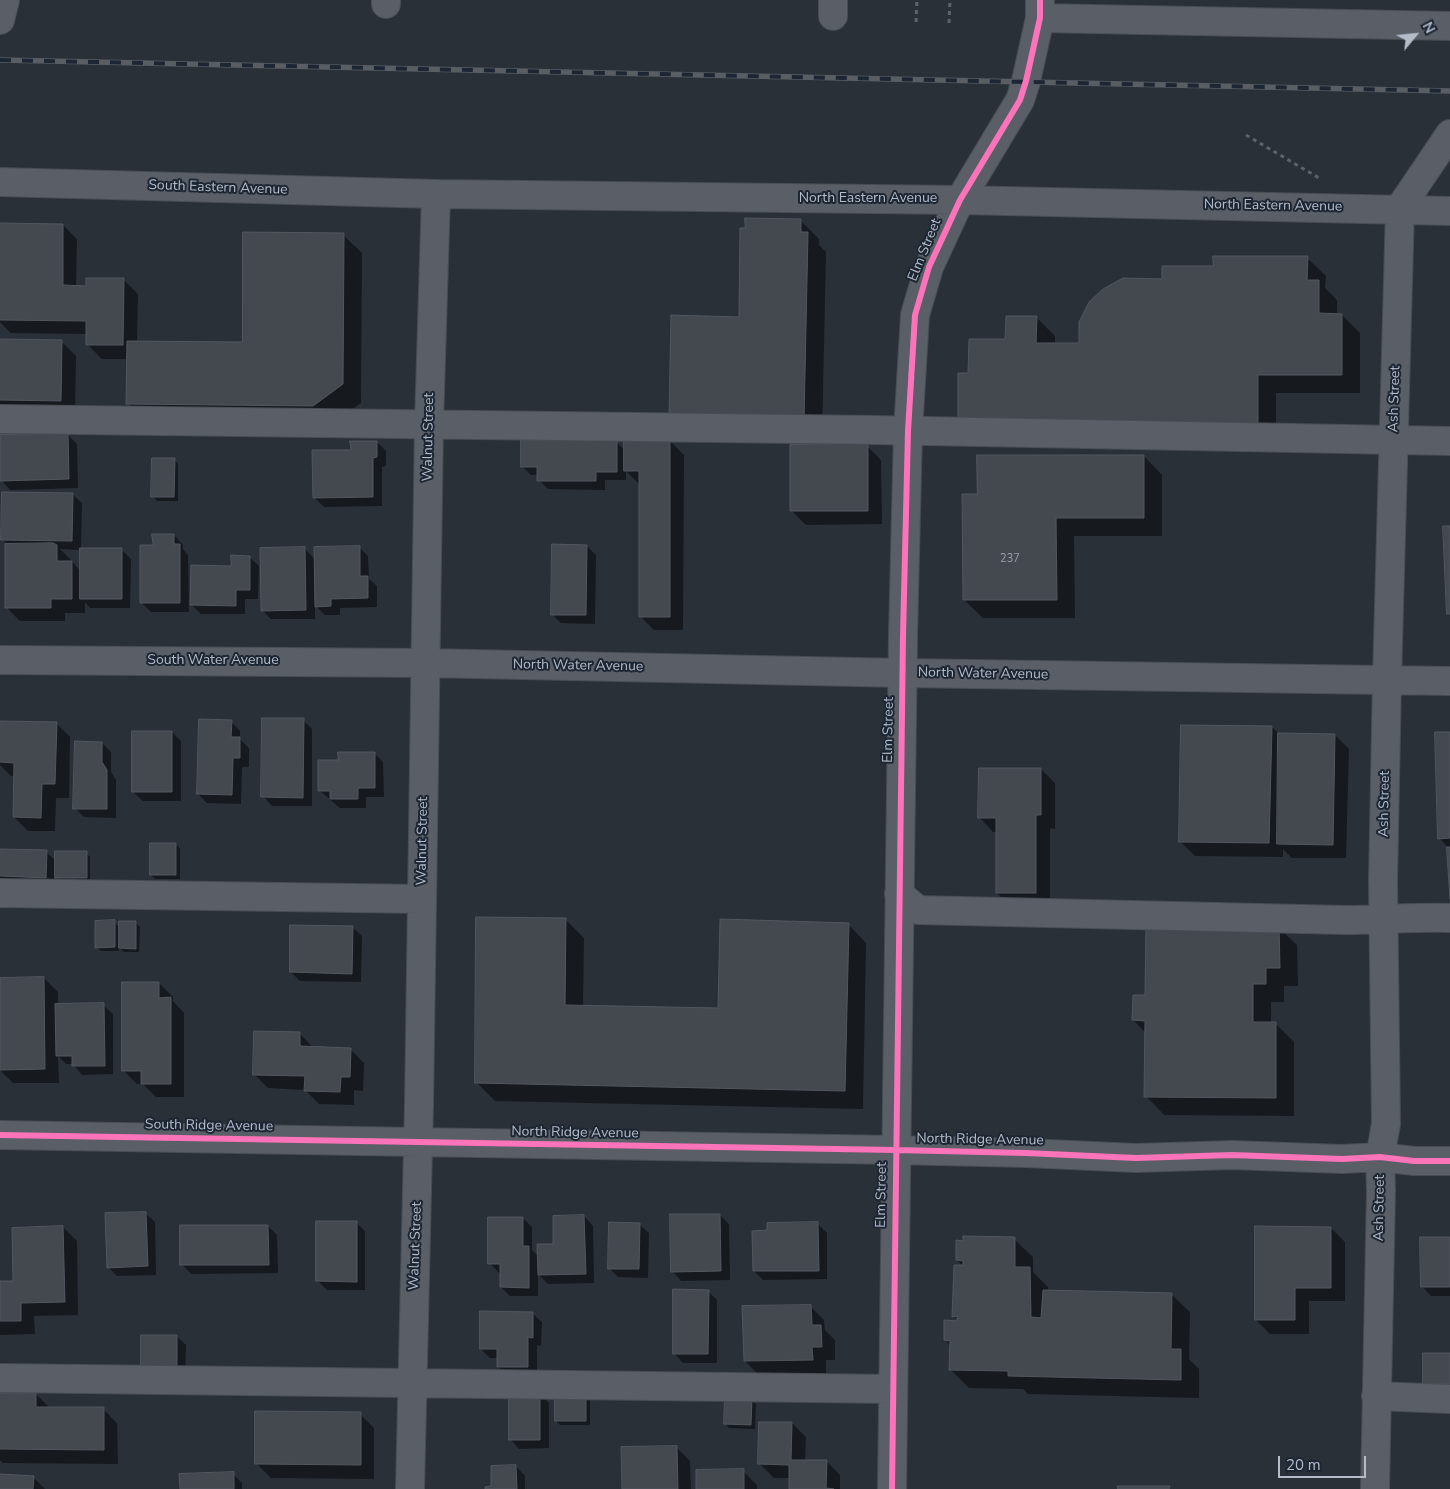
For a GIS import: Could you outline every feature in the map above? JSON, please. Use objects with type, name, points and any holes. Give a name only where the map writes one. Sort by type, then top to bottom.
[{"type":"street","points":[[0,20],[5,0]]},
{"type":"street","points":[[1040,9],[1450,26]]},
{"type":"street","name":"Elm Street","points":[[892,1489],[895,1150],[903,673],[908,431],[915,315],[929,268],[960,200],[1020,100],[1026,81],[1040,9]]},
{"type":"street","points":[[1400,208],[1450,134]]},
{"type":"street","name":"South Eastern Avenue","points":[[0,182],[436,194]]},
{"type":"street","name":"North Eastern Avenue","points":[[436,194],[960,200],[1400,208],[1450,211]]},
{"type":"street","name":"Walnut Street","points":[[410,1489],[418,1142],[429,424],[436,194]]},
{"type":"street","name":"Ash Street","points":[[1375,1489],[1381,1191],[1380,1157],[1386,1124],[1383,920],[1386,680],[1400,208]]},
{"type":"street","points":[[0,419],[908,431],[1450,441]]},
{"type":"street","name":"South Water Avenue","points":[[0,660],[426,663]]},
{"type":"street","name":"North Water Avenue","points":[[426,663],[903,673],[1450,681]]},
{"type":"street","points":[[0,893],[422,899]]},
{"type":"street","points":[[900,894],[918,910],[1383,920],[1412,917],[1450,918]]},
{"type":"street","name":"South Ridge Avenue","points":[[0,1136],[418,1142]]},
{"type":"street","name":"North Ridge Avenue","points":[[418,1142],[895,1150],[1136,1158],[1232,1155],[1342,1159],[1380,1157],[1414,1161],[1450,1161]]},
{"type":"street","points":[[0,1378],[892,1389]]},
{"type":"street","points":[[1376,1396],[1450,1399]]},
{"type":"path","points":[[916,22],[917,0]]},
{"type":"path","points":[[949,23],[950,0]]},
{"type":"path","points":[[1246,135],[1319,178]]},
{"type":"building","points":[[745,218],[801,219],[801,232],[808,232],[804,420],[669,417],[671,315],[739,317],[740,228],[745,228]]},
{"type":"building","points":[[0,223],[63,224],[63,285],[86,286],[86,278],[124,278],[123,345],[86,345],[86,321],[0,320]]},
{"type":"building","points":[[243,232],[344,233],[343,384],[313,406],[126,404],[127,341],[242,342]]},
{"type":"building","points":[[1213,256],[1308,256],[1307,280],[1319,280],[1319,313],[1342,314],[1342,375],[1258,375],[1258,424],[958,422],[958,373],[968,373],[969,339],[1005,339],[1006,316],[1037,316],[1036,343],[1079,343],[1079,322],[1089,302],[1103,289],[1123,278],[1162,279],[1162,266],[1213,266]]},
{"type":"building","points":[[0,339],[62,340],[61,401],[0,400]]},
{"type":"building","points":[[68,434],[69,479],[0,481],[0,435]]},
{"type":"building","points":[[624,439],[670,440],[670,617],[639,617],[639,471],[624,471]]},
{"type":"building","points":[[521,440],[617,440],[617,472],[596,472],[596,481],[537,481],[537,467],[521,467]]},
{"type":"building","points":[[350,441],[377,441],[377,457],[373,458],[373,497],[313,498],[312,450],[351,450]]},
{"type":"building","points":[[868,444],[868,511],[790,511],[790,445]]},
{"type":"building","points":[[977,455],[1144,455],[1144,518],[1056,518],[1057,600],[963,600],[962,494],[977,494]]},
{"type":"building","points":[[152,458],[175,458],[174,497],[151,497]]},
{"type":"building","points":[[2,492],[73,493],[72,541],[1,540]]},
{"type":"building","points":[[1443,526],[1450,526],[1450,614],[1447,614]]},
{"type":"building","points":[[152,534],[174,534],[174,544],[180,544],[180,603],[140,603],[140,545],[153,545]]},
{"type":"building","points":[[53,543],[57,545],[57,561],[72,561],[72,599],[51,599],[51,608],[5,608],[5,544]]},
{"type":"building","points":[[552,544],[587,545],[586,615],[551,615]]},
{"type":"building","points":[[360,546],[360,576],[368,576],[368,598],[331,599],[331,606],[315,607],[314,547]]},
{"type":"building","points":[[305,547],[306,610],[261,611],[260,548]]},
{"type":"building","points":[[80,548],[122,548],[122,599],[80,599]]},
{"type":"building","points":[[231,555],[250,556],[250,590],[236,590],[236,606],[190,605],[191,565],[231,566]]},
{"type":"building","points":[[262,718],[304,718],[303,798],[261,797]]},
{"type":"building","points":[[199,719],[232,720],[231,737],[240,737],[240,758],[233,758],[232,795],[197,794]]},
{"type":"building","points":[[0,721],[57,722],[55,784],[42,784],[41,818],[13,817],[14,763],[0,762]]},
{"type":"building","points":[[1181,725],[1272,726],[1269,843],[1179,842]]},
{"type":"building","points":[[132,731],[172,731],[172,792],[132,792]]},
{"type":"building","points":[[1435,732],[1450,732],[1450,838],[1438,839]]},
{"type":"building","points":[[1278,733],[1335,734],[1333,845],[1277,844]]},
{"type":"building","points":[[75,741],[102,742],[102,762],[107,770],[107,809],[73,809]]},
{"type":"building","points":[[338,752],[375,752],[375,788],[358,788],[358,799],[330,799],[330,791],[318,791],[318,760],[338,760]]},
{"type":"building","points":[[979,768],[1041,768],[1041,815],[1036,815],[1036,893],[996,893],[996,818],[978,818]]},
{"type":"building","points":[[150,843],[176,843],[176,875],[150,875]]},
{"type":"building","points":[[1447,847],[1450,847],[1450,899]]},
{"type":"building","points":[[0,849],[47,850],[46,878],[0,876]]},
{"type":"building","points":[[55,851],[87,851],[87,878],[55,878]]},
{"type":"building","points":[[476,917],[566,918],[565,1005],[718,1008],[720,919],[849,923],[845,1091],[475,1083]]},
{"type":"building","points":[[115,920],[115,947],[95,948],[95,921]]},
{"type":"building","points":[[119,921],[136,921],[136,949],[119,948]]},
{"type":"building","points":[[290,925],[353,926],[352,974],[290,972]]},
{"type":"building","points":[[1279,926],[1280,968],[1266,968],[1266,984],[1253,984],[1253,1022],[1276,1022],[1276,1098],[1144,1097],[1145,1021],[1132,1020],[1133,995],[1145,995],[1146,929]]},
{"type":"building","points":[[44,977],[45,1069],[0,1070],[0,978]]},
{"type":"building","points":[[122,982],[159,982],[159,998],[171,997],[171,1084],[141,1084],[141,1071],[122,1071]]},
{"type":"building","points":[[104,1003],[105,1066],[72,1066],[72,1056],[56,1056],[55,1004]]},
{"type":"building","points":[[254,1031],[300,1032],[300,1046],[351,1048],[350,1077],[341,1077],[340,1092],[304,1091],[305,1076],[253,1075]]},
{"type":"building","points":[[146,1212],[148,1266],[107,1268],[105,1213]]},
{"type":"building","points":[[670,1214],[720,1214],[721,1271],[671,1272]]},
{"type":"building","points":[[584,1215],[586,1274],[538,1275],[537,1244],[553,1244],[553,1216]]},
{"type":"building","points":[[488,1217],[523,1217],[523,1246],[529,1246],[529,1288],[500,1287],[500,1264],[488,1264]]},
{"type":"building","points":[[316,1221],[357,1221],[357,1282],[316,1281]]},
{"type":"building","points":[[609,1222],[640,1223],[639,1269],[608,1269]]},
{"type":"building","points":[[818,1222],[819,1271],[753,1271],[752,1231],[767,1230],[767,1223]]},
{"type":"building","points":[[180,1225],[268,1225],[269,1265],[180,1265]]},
{"type":"building","points":[[63,1226],[65,1302],[21,1303],[21,1321],[0,1321],[0,1281],[13,1281],[12,1228]]},
{"type":"building","points":[[1255,1226],[1331,1227],[1331,1288],[1295,1288],[1295,1320],[1255,1320]]},
{"type":"building","points":[[963,1236],[1015,1237],[1015,1267],[1030,1267],[1031,1317],[1041,1318],[1043,1290],[1172,1293],[1171,1349],[1181,1349],[1181,1380],[1008,1376],[1008,1371],[949,1370],[950,1341],[944,1340],[944,1320],[957,1321],[957,1316],[952,1317],[954,1265],[963,1265],[963,1261],[956,1260],[956,1240],[963,1241]]},
{"type":"building","points":[[1420,1237],[1450,1237],[1450,1287],[1421,1287]]},
{"type":"building","points":[[673,1289],[709,1290],[708,1354],[673,1354]]},
{"type":"building","points":[[811,1305],[812,1325],[821,1325],[822,1347],[812,1347],[813,1360],[744,1361],[742,1306]]},
{"type":"building","points":[[480,1311],[533,1312],[533,1338],[528,1337],[528,1367],[497,1367],[497,1349],[480,1349]]},
{"type":"building","points":[[141,1335],[177,1335],[177,1367],[141,1367]]},
{"type":"building","points":[[1423,1353],[1450,1353],[1450,1384],[1423,1384]]},
{"type":"building","points":[[0,1393],[36,1393],[36,1407],[104,1407],[104,1450],[0,1449]]},
{"type":"building","points":[[509,1393],[540,1393],[540,1440],[509,1440]]},
{"type":"building","points":[[555,1393],[586,1393],[586,1421],[555,1421]]},
{"type":"building","points":[[725,1397],[752,1398],[751,1425],[724,1424]]},
{"type":"building","points":[[255,1411],[361,1412],[361,1465],[255,1464]]},
{"type":"building","points":[[759,1422],[792,1422],[791,1460],[827,1460],[826,1488],[834,1489],[789,1489],[789,1465],[758,1464]]},
{"type":"building","points":[[677,1446],[678,1489],[622,1489],[621,1447]]},
{"type":"building","points":[[516,1465],[517,1489],[485,1489],[485,1487],[491,1486],[491,1466]]},
{"type":"building","points":[[744,1469],[744,1489],[696,1489],[696,1470]]},
{"type":"building","points":[[234,1472],[234,1489],[180,1489],[179,1474]]},
{"type":"building","points":[[0,1474],[34,1476],[33,1489],[0,1489]]},
{"type":"building","points":[[1118,1486],[1170,1486],[1169,1489],[1118,1489]]},
{"type":"railway","points":[[0,60],[1450,91]]},
{"type":"cycle path","points":[[892,1489],[903,636],[908,431],[915,315],[929,267],[960,200],[1020,100],[1040,18],[1040,0]]},
{"type":"cycle path","points":[[0,1135],[895,1150],[1136,1158],[1232,1155],[1342,1159],[1380,1157],[1414,1161],[1450,1161]]}]
